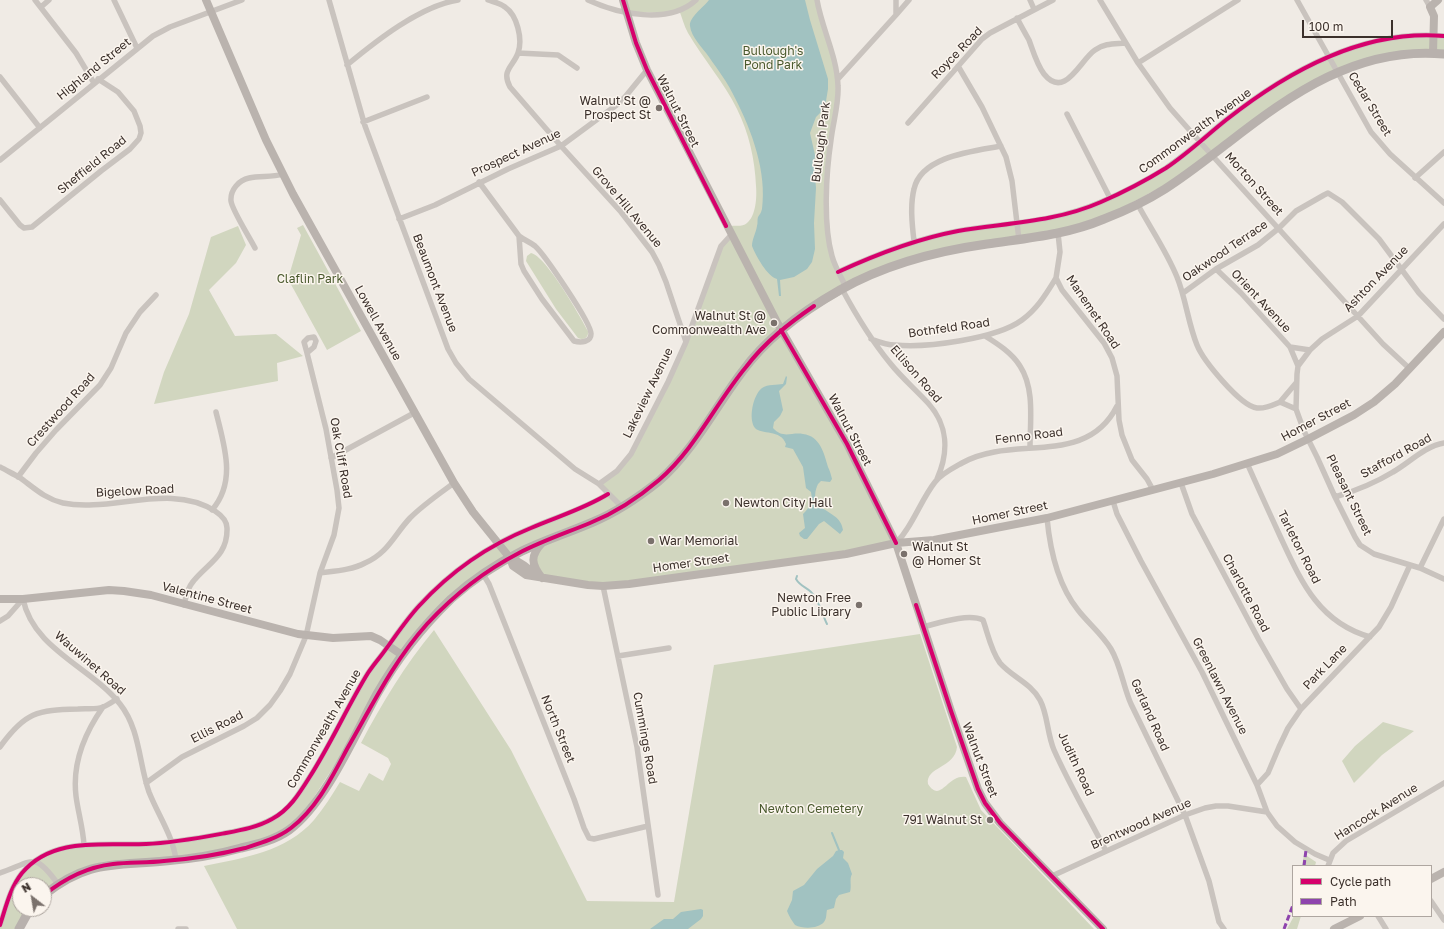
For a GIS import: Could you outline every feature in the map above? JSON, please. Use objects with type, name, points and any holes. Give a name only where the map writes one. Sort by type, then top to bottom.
[{"type":"main road","points":[[52,889],[78,873],[99,867],[117,864],[176,860],[223,853],[262,843],[293,827],[310,810],[323,792],[378,692],[402,655],[423,629],[445,606],[464,588],[483,574],[510,558],[592,522],[622,507],[646,490],[676,465],[696,440],[745,368],[761,348],[781,330],[844,288],[892,267],[920,258],[963,248],[1058,234],[1096,222],[1138,205],[1165,189],[1280,104],[1338,72],[1380,57],[1409,53],[1444,54]]},
{"type":"main road","points":[[19,929],[26,917]]},
{"type":"street","points":[[35,0],[76,52],[96,81]]},
{"type":"street","points":[[41,7],[49,0]]},
{"type":"street","points":[[114,0],[137,48]]},
{"type":"street","name":"Lowell Avenue","points":[[206,0],[258,122],[283,174],[454,484],[477,517],[510,558]]},
{"type":"street","name":"Highland Street","points":[[0,160],[137,48],[161,31],[242,0]]},
{"type":"street","name":"Beaumont Avenue","points":[[329,0],[363,122],[448,349],[456,363],[469,379],[485,393],[575,470],[599,484],[622,507]]},
{"type":"street","points":[[347,65],[372,44],[418,15],[438,6],[458,0]]},
{"type":"street","points":[[488,0],[497,2],[507,8],[513,17],[519,28],[520,40],[518,53],[558,55],[577,68]]},
{"type":"street","points":[[588,0],[626,12],[650,15],[663,14],[687,7],[696,0]]},
{"type":"street","name":"Walnut Street","points":[[623,0],[636,43],[647,70],[781,330],[848,444],[896,543],[955,724],[984,803],[1000,823],[1103,929]]},
{"type":"street","name":"Bullough Park","points":[[818,0],[820,16],[835,61],[838,79],[838,97],[830,142],[826,190],[830,245],[844,288]]},
{"type":"street","points":[[896,0],[896,15]]},
{"type":"street","points":[[838,79],[909,0]]},
{"type":"street","points":[[1030,0],[1034,10]]},
{"type":"street","name":"Royce Road","points":[[908,123],[982,39],[990,33],[1053,0]]},
{"type":"street","points":[[1138,63],[1238,0]]},
{"type":"street","name":"Cedar Street","points":[[1298,0],[1371,132],[1390,154],[1444,203]]},
{"type":"street","points":[[1433,53],[1434,16],[1428,3],[1438,0]]},
{"type":"street","name":"Morton Street","points":[[1102,1],[1125,43],[1170,108],[1396,358],[1410,369]]},
{"type":"street","points":[[1018,18],[1044,74],[1052,81],[1059,83],[1067,81],[1094,51],[1102,46],[1125,43]]},
{"type":"street","name":"Commonwealth Avenue","points":[[838,272],[872,256],[914,241],[959,231],[1017,224],[1061,214],[1099,203],[1141,183],[1165,168],[1277,84],[1329,57],[1346,49],[1390,38],[1418,35],[1444,36]]},
{"type":"street","name":"Grove Hill Avenue","points":[[518,53],[509,68],[507,77],[510,87],[621,212],[652,252],[666,282],[686,342]]},
{"type":"street","points":[[958,66],[982,108],[1009,165],[1019,240]]},
{"type":"street","name":"Prospect Avenue","points":[[399,219],[435,205],[479,182],[561,146],[618,104],[647,70]]},
{"type":"street","points":[[0,78],[40,128]]},
{"type":"street","name":"Sheffield Road","points":[[0,200],[20,225],[24,228],[32,227],[105,167],[136,144],[141,133],[134,111],[118,92],[96,81]]},
{"type":"street","points":[[363,122],[426,97]]},
{"type":"street","points":[[1067,114],[1110,198]]},
{"type":"street","points":[[914,241],[912,199],[918,178],[930,167],[948,157],[1000,146]]},
{"type":"street","points":[[1415,178],[1444,152]]},
{"type":"street","points":[[255,248],[233,206],[231,198],[234,189],[239,183],[250,177],[271,177],[283,174]]},
{"type":"street","points":[[479,182],[519,236],[534,245],[541,253],[570,294],[591,328],[592,334],[584,342],[580,343],[574,341],[568,334],[542,299],[524,271],[521,264],[519,236]]},
{"type":"street","name":"Oakwood Terrace","points":[[1183,293],[1216,269],[1258,245],[1279,228],[1296,211],[1328,193],[1342,202],[1368,226],[1389,250],[1402,269]]},
{"type":"street","points":[[1138,205],[1167,255],[1183,293],[1197,346],[1221,380],[1239,398],[1256,408],[1264,408],[1280,402],[1296,383]]},
{"type":"street","name":"Ashton Avenue","points":[[1298,366],[1310,350],[1322,339],[1358,316],[1444,224]]},
{"type":"street","name":"Manemet Road","points":[[1058,234],[1060,252],[1056,278],[1062,290],[1104,343],[1112,358],[1117,376],[1118,404],[1122,435],[1132,460],[1147,479],[1153,490]]},
{"type":"street","name":"Lakeview Avenue","points":[[599,484],[617,471],[631,454],[668,382],[686,342],[721,246],[731,235]]},
{"type":"street","name":"Orient Avenue","points":[[1216,269],[1241,293],[1290,347],[1298,366]]},
{"type":"street","points":[[1402,269],[1420,293],[1444,319]]},
{"type":"street","name":"Bothfeld Road","points":[[871,338],[893,345],[905,346],[942,343],[985,336],[1008,328],[1031,313],[1043,300],[1056,278]]},
{"type":"street","name":"Ellison Road","points":[[844,288],[871,338],[891,364],[929,404],[937,416],[945,441],[945,453],[942,467],[936,481]]},
{"type":"street","name":"Crestwood Road","points":[[18,477],[51,435],[100,385],[111,368],[126,333],[140,312],[156,295]]},
{"type":"street","name":"Homer Street","points":[[539,577],[603,586],[629,584],[846,554],[896,543],[934,540],[1047,518],[1181,483],[1277,454],[1308,440],[1354,415],[1374,402],[1395,384],[1444,332]]},
{"type":"street","points":[[985,336],[1013,356],[1026,376],[1029,387],[1030,404],[1030,448]]},
{"type":"street","name":"Orient Avenue","points":[[1290,347],[1310,350]]},
{"type":"street","name":"Oak Cliff Road","points":[[306,636],[320,574],[334,535],[339,508],[332,458],[320,400],[307,353]]},
{"type":"street","points":[[1280,402],[1296,409],[1296,383],[1298,366]]},
{"type":"street","name":"Fenno Road","points":[[896,543],[907,530],[936,481],[964,462],[976,456],[998,450],[1053,447],[1085,438],[1097,432],[1105,425],[1118,404]]},
{"type":"street","name":"Pleasant Street","points":[[1296,409],[1308,440],[1360,545],[1374,554],[1420,568],[1444,579]]},
{"type":"street","points":[[212,510],[220,499],[226,484],[226,455],[216,412]]},
{"type":"street","points":[[332,458],[414,413]]},
{"type":"street","name":"Stafford Road","points":[[1335,497],[1357,490],[1374,482],[1392,473],[1431,447],[1444,444]]},
{"type":"street","name":"Tarleton Road","points":[[1247,463],[1306,588],[1319,605],[1343,626],[1355,633],[1370,637]]},
{"type":"street","name":"Bigelow Road","points":[[0,467],[18,477],[46,497],[63,503],[86,504],[168,498],[193,502],[212,510],[222,517],[226,522],[227,528],[225,542],[218,556],[192,583],[187,591],[184,605]]},
{"type":"street","name":"Charlotte Road","points":[[1181,483],[1192,514],[1263,647],[1287,689],[1301,709]]},
{"type":"street","points":[[320,574],[356,567],[374,559],[394,540],[411,517],[454,484]]},
{"type":"street","name":"Commonwealth Avenue","points":[[0,925],[14,885],[23,872],[35,861],[56,850],[70,846],[84,845],[171,842],[248,828],[264,823],[283,812],[296,798],[314,771],[368,674],[408,619],[429,595],[460,569],[498,544],[529,528],[598,500],[608,494]]},
{"type":"street","name":"Greenlawn Avenue","points":[[1112,501],[1120,521],[1202,672],[1257,785],[1267,812],[1277,826],[1295,842],[1315,854],[1329,860]]},
{"type":"street","name":"Garland Road","points":[[1047,518],[1054,559],[1063,587],[1078,610],[1100,634],[1113,653],[1131,704],[1185,815],[1209,881],[1220,922],[1224,929]]},
{"type":"street","points":[[1420,568],[1444,519]]},
{"type":"street","points":[[539,577],[533,560],[534,552],[542,543]]},
{"type":"street","points":[[510,558],[518,561],[539,577]]},
{"type":"street","name":"Park Lane","points":[[1257,785],[1268,773],[1279,747],[1301,709],[1370,637],[1385,617],[1410,565]]},
{"type":"street","name":"North Street","points":[[483,574],[489,584],[589,838],[594,839],[648,826]]},
{"type":"street","name":"Cummings Road","points":[[603,586],[637,747],[658,895]]},
{"type":"street","name":"Valentine Street","points":[[0,599],[23,599],[109,590],[124,590],[306,636],[333,638],[371,636],[388,645],[402,655]]},
{"type":"street","points":[[0,621],[8,616],[23,599]]},
{"type":"street","name":"Wauwinet Road","points":[[23,599],[25,610],[39,631],[53,647],[98,682],[121,704],[133,727],[146,783],[171,842],[176,860]]},
{"type":"street","name":"Judith Road","points":[[923,627],[967,618],[976,617],[983,620],[999,661],[1010,673],[1029,686],[1040,701],[1054,748],[1106,851]]},
{"type":"street","name":"Ellis Road","points":[[146,783],[182,756],[244,726],[257,718],[270,705],[280,691],[290,674],[306,636]]},
{"type":"street","points":[[618,656],[669,648]]},
{"type":"street","points":[[84,845],[75,785],[77,762],[86,735],[95,718],[103,707],[116,699]]},
{"type":"street","points":[[0,747],[14,729],[23,721],[42,712],[103,707]]},
{"type":"street","name":"Hancock Avenue","points":[[1329,860],[1337,849],[1352,837],[1444,783]]},
{"type":"street","name":"Brentwood Avenue","points":[[1052,876],[1185,815],[1216,806],[1228,806],[1267,812]]},
{"type":"street","points":[[1328,865],[1329,860]]},
{"type":"street","points":[[0,873],[27,862],[35,861],[45,867],[58,884]]},
{"type":"street","points":[[1432,878],[1444,872]]},
{"type":"street","points":[[1432,902],[1444,920]]},
{"type":"street","points":[[1334,929],[1356,917]]},
{"type":"street","points":[[1379,917],[1386,929]]},
{"type":"street","points":[[178,929],[186,929]]},
{"type":"green space","name":"Bullough's Pond Park","points":[[623,0],[817,0],[838,79],[827,175],[830,246],[839,272],[914,241],[1067,213],[1141,183],[1277,84],[1341,51],[1390,38],[1444,36],[1444,54],[1395,55],[1310,86],[1196,168],[1096,222],[983,244],[879,272],[781,330],[896,543],[629,584],[567,582],[537,572],[536,549],[483,574],[420,632],[298,822],[251,846],[99,867],[52,891],[52,877],[22,877],[28,867],[62,848],[163,843],[264,823],[289,806],[388,645],[441,585],[498,544],[608,494],[599,484],[625,463],[668,382],[721,246],[731,235],[727,227],[743,225],[750,220],[754,211],[756,195],[753,157],[741,118],[726,89],[688,33],[679,10],[669,13],[626,12]]},
{"type":"green space","name":"Claflin Park","points":[[303,225],[361,331],[327,350],[288,279],[301,235],[297,228]]},
{"type":"green space","points":[[238,226],[246,245],[236,263],[209,290],[235,336],[276,334],[303,356],[277,363],[278,381],[154,404],[164,372],[189,314],[211,237]]},
{"type":"green space","points":[[531,253],[545,264],[554,275],[588,331],[586,338],[578,338],[556,309],[526,261],[527,256]]},
{"type":"green space","name":"Newton Cemetery","points":[[434,630],[511,750],[587,901],[674,902],[714,665],[920,634],[957,747],[955,754],[951,759],[931,774],[928,778],[928,784],[937,791],[941,790],[959,777],[966,777],[981,810],[1094,929],[237,929],[204,866],[263,852],[290,840],[303,831],[314,820],[340,782],[359,791],[369,773],[383,781],[391,764],[388,758],[361,743],[394,685]]},
{"type":"green space","points":[[1383,722],[1414,731],[1382,755],[1354,783],[1342,761],[1355,746]]},
{"type":"green space","points":[[1304,854],[1316,862],[1315,865],[1302,865]]},
{"type":"green space","points":[[12,893],[12,917],[26,917],[19,929],[0,929],[8,900]]},
{"type":"green space","points":[[1293,917],[1301,917],[1297,929],[1287,929]]},
{"type":"water","points":[[709,0],[805,0],[828,79],[825,107],[816,117],[810,133],[815,155],[815,249],[812,262],[807,269],[794,277],[780,280],[781,296],[779,296],[777,279],[769,274],[759,260],[752,246],[758,217],[762,209],[763,195],[757,152],[747,124],[729,87],[695,38],[690,26],[692,19],[697,12]]},
{"type":"water","points":[[786,376],[786,384],[779,391],[783,410],[774,422],[773,428],[784,434],[809,435],[814,438],[820,446],[825,456],[832,479],[830,482],[821,481],[818,484],[815,493],[816,500],[841,523],[843,530],[840,534],[824,521],[819,524],[807,539],[800,536],[799,533],[805,528],[803,514],[809,507],[812,499],[811,492],[806,488],[803,467],[793,449],[785,447],[786,444],[780,436],[758,430],[753,424],[752,407],[759,391],[767,386],[783,384]]},
{"type":"water","points":[[839,850],[844,852],[843,858],[848,863],[852,874],[850,892],[839,895],[836,899],[834,908],[827,910],[826,919],[818,926],[810,928],[795,925],[787,911],[792,900],[793,891],[804,885],[817,869],[833,856],[836,851]]},
{"type":"water","points":[[703,910],[703,916],[688,929],[650,929],[664,919],[673,919],[681,912]]},
{"type":"waterway","points":[[797,576],[796,579],[801,585],[811,592],[816,599],[827,624]]},
{"type":"waterway","points":[[832,833],[839,850]]},
{"type":"marked path","points":[[1304,865],[1306,850]]},
{"type":"marked path","points":[[1284,929],[1292,908]]},
{"type":"cycle path","points":[[623,0],[636,43],[647,70],[726,226]]},
{"type":"cycle path","points":[[838,272],[882,253],[942,234],[1049,218],[1084,209],[1126,190],[1166,168],[1250,102],[1275,85],[1328,57],[1384,39],[1414,36],[1444,36]]},
{"type":"cycle path","points":[[52,890],[68,879],[94,868],[119,863],[158,862],[225,853],[263,842],[281,835],[291,828],[309,811],[323,792],[393,669],[415,639],[437,613],[470,584],[506,560],[536,545],[608,515],[635,499],[651,487],[684,454],[735,381],[761,349],[777,334],[814,306]]},
{"type":"cycle path","points":[[781,330],[847,444],[896,543]]},
{"type":"cycle path","points":[[0,925],[14,885],[22,873],[34,861],[48,853],[80,845],[156,843],[232,832],[267,822],[284,811],[297,796],[325,752],[353,699],[370,671],[409,618],[431,594],[457,571],[485,551],[515,535],[589,504],[608,494]]},
{"type":"cycle path","points":[[916,605],[978,789],[985,803],[1000,823],[1103,929]]},
{"type":"place","name":"Walnut St @ Prospect St","points":[[659,108]]},
{"type":"place","name":"Walnut St @ Commonwealth Ave","points":[[774,323]]},
{"type":"place","name":"Newton City Hall","points":[[726,503]]},
{"type":"place","name":"War Memorial","points":[[651,541]]},
{"type":"place","name":"Walnut St @ Homer St","points":[[904,554]]},
{"type":"place","name":"Newton Free Public Library","points":[[859,605]]},
{"type":"place","name":"791 Walnut St","points":[[990,820]]}]
